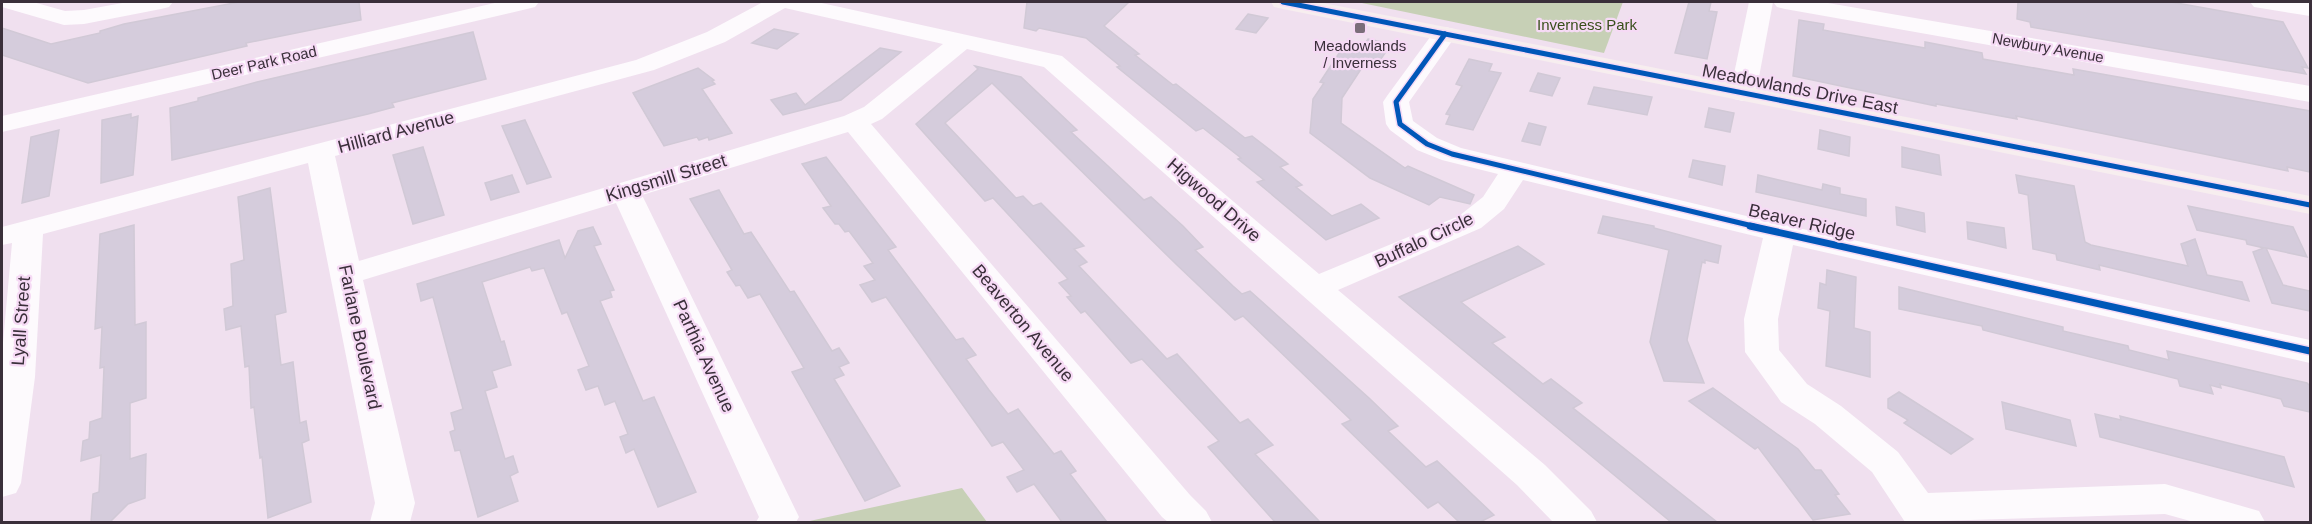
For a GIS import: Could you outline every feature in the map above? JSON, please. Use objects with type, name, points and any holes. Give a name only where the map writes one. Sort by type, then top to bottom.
[{"type":"main road","name":"Meadowlands Drive East","points":[[1283,2],[2310,205]]},
{"type":"street","points":[[9,2],[64,18],[84,17],[161,2]]},
{"type":"street","name":"Hilliard Avenue","points":[[15,233],[645,65],[716,37],[779,2]]},
{"type":"street","name":"Higwood Drive","points":[[788,2],[1053,61],[1531,475],[1577,522]]},
{"type":"street","points":[[1743,93],[1761,2]]},
{"type":"street","name":"Newbury Avenue","points":[[1785,2],[2310,94]]},
{"type":"street","points":[[2262,2],[2303,6]]},
{"type":"street","name":"Deer Park Road","points":[[2,124],[511,3]]},
{"type":"street","name":"Beaver Ridge","points":[[1445,34],[1396,102],[1400,124],[1427,144],[1452,153],[1515,169],[1780,233],[2310,351]]},
{"type":"street","name":"Kingsmill Street","points":[[347,275],[854,122],[873,113],[963,40]]},
{"type":"street","name":"Beaverton Avenue","points":[[854,122],[1168,497],[1192,522]]},
{"type":"street","name":"Farlane Boulevard","points":[[320,153],[395,503],[390,522]]},
{"type":"street","name":"Buffalo Circle","points":[[1314,288],[1470,222],[1494,203],[1515,169]]},
{"type":"street","name":"Parthia Avenue","points":[[625,190],[779,517],[776,522]]},
{"type":"street","name":"Lyall Street","points":[[2,483],[15,233]]},
{"type":"street","points":[[1780,233],[1761,319],[1762,352],[1794,393],[1828,415],[1885,462],[1922,516],[2164,499],[2245,522]]},
{"type":"green space","name":"Inverness Park","points":[[1357,2],[1623,2],[1604,53]]},
{"type":"green space","points":[[962,488],[987,522],[805,522]]},
{"type":"building","points":[[239,2],[359,2],[361,20],[246,43],[247,46],[88,83],[2,55],[2,28],[51,44],[100,33],[100,31],[124,24]]},
{"type":"building","points":[[1027,2],[1129,2],[1104,26],[1139,54],[1135,55],[1245,138],[1252,136],[1288,164],[1280,167],[1302,185],[1296,187],[1332,216],[1361,204],[1379,218],[1326,240],[1257,182],[1264,180],[1238,159],[1241,158],[1203,128],[1196,131],[1117,67],[1120,66],[1086,38],[1039,28],[1036,31],[1024,28]]},
{"type":"building","points":[[1689,2],[1711,2],[1709,11],[1717,12],[1707,59],[1675,53]]},
{"type":"building","points":[[2018,2],[2171,2],[2283,22],[2308,68],[2302,67],[2306,74],[2031,27],[2030,22],[2017,19]]},
{"type":"building","points":[[1248,14],[1268,18],[1256,33],[1236,29]]},
{"type":"building","points":[[1799,20],[1824,24],[1823,30],[1925,48],[1925,42],[1982,53],[1983,59],[2074,75],[2073,69],[2310,111],[2310,172],[2287,167],[2288,171],[2016,116],[2017,119],[1936,104],[1936,106],[1793,76]]},
{"type":"building","points":[[774,29],[798,34],[777,49],[752,43]]},
{"type":"building","points":[[473,32],[486,79],[392,103],[394,107],[368,114],[172,160],[170,108],[257,82]]},
{"type":"building","points":[[1368,39],[1391,44],[1377,65],[1365,63],[1342,98],[1341,123],[1405,168],[1408,166],[1474,195],[1470,204],[1440,197],[1429,205],[1370,178],[1310,133],[1313,99],[1324,83],[1320,82],[1347,41],[1364,45]]},
{"type":"building","points":[[880,48],[901,52],[841,100],[783,115],[771,100],[796,93],[805,105]]},
{"type":"building","points":[[1469,59],[1492,64],[1489,71],[1501,73],[1473,130],[1446,124],[1450,115],[1446,114],[1462,86],[1456,84]]},
{"type":"building","points":[[975,66],[1021,77],[1077,130],[1071,132],[1144,200],[1151,197],[1183,226],[1203,247],[1195,250],[1233,286],[1242,294],[1250,291],[1369,398],[1398,426],[1388,431],[1426,467],[1437,461],[1494,515],[1480,522],[1459,522],[1438,502],[1428,508],[1342,424],[1351,420],[1243,316],[1235,320],[992,83],[945,123],[1016,198],[1023,196],[1033,206],[1041,203],[1084,246],[1074,249],[1087,262],[1079,266],[1167,359],[1177,354],[1240,423],[1248,419],[1273,445],[1255,454],[1320,522],[1275,522],[1208,447],[1219,441],[1142,359],[1131,363],[1085,311],[1081,313],[1067,297],[1071,296],[1059,283],[1068,279],[993,198],[985,201],[916,124],[978,69]]},
{"type":"building","points":[[698,68],[714,80],[712,81],[715,84],[702,89],[732,133],[709,140],[708,137],[699,140],[697,137],[664,146],[633,93]]},
{"type":"building","points":[[1538,73],[1560,78],[1552,96],[1530,91]]},
{"type":"building","points":[[1594,87],[1652,97],[1647,115],[1588,104]]},
{"type":"building","points":[[1709,108],[1734,113],[1730,132],[1705,127]]},
{"type":"building","points":[[131,114],[131,118],[138,116],[133,175],[101,183],[102,120]]},
{"type":"building","points":[[525,120],[551,177],[527,184],[502,126]]},
{"type":"building","points":[[1529,123],[1546,127],[1540,145],[1522,141]]},
{"type":"building","points":[[59,130],[49,196],[22,203],[31,137]]},
{"type":"building","points":[[1820,130],[1850,137],[1849,156],[1818,149]]},
{"type":"building","points":[[423,147],[444,215],[413,224],[393,155]]},
{"type":"building","points":[[1902,147],[1939,155],[1941,175],[1902,167]]},
{"type":"building","points":[[826,157],[896,247],[888,250],[956,340],[963,338],[976,355],[966,359],[989,390],[1008,414],[1018,409],[1054,454],[1061,451],[1076,471],[1070,474],[1107,522],[1062,522],[1034,484],[1017,492],[1007,477],[1024,470],[1003,442],[992,446],[886,297],[872,302],[860,285],[875,280],[864,266],[873,263],[849,231],[845,232],[839,224],[835,224],[823,208],[831,206],[802,164]]},
{"type":"building","points":[[1693,160],[1725,166],[1722,185],[1689,177]]},
{"type":"building","points":[[512,175],[519,192],[491,200],[485,183]]},
{"type":"building","points":[[1758,175],[1822,190],[1823,184],[1840,188],[1840,194],[1866,199],[1866,216],[1756,192]]},
{"type":"building","points":[[2016,175],[2074,186],[2085,242],[2091,245],[2188,266],[2181,244],[2195,239],[2207,275],[2242,282],[2249,301],[2099,265],[2100,270],[2057,260],[2056,254],[2033,249],[2028,195],[2019,193]]},
{"type":"building","points":[[270,188],[286,312],[275,315],[281,365],[293,362],[300,423],[306,421],[309,440],[302,443],[311,502],[268,518],[262,457],[260,458],[254,407],[251,408],[249,366],[245,367],[241,326],[226,330],[224,309],[233,306],[231,264],[244,260],[238,197]]},
{"type":"building","points":[[719,190],[744,234],[751,232],[790,292],[794,291],[832,351],[839,348],[849,363],[839,367],[844,375],[834,379],[900,486],[865,501],[792,372],[804,368],[760,294],[748,298],[740,285],[736,286],[727,272],[732,270],[690,199]]},
{"type":"building","points":[[2188,206],[2293,227],[2307,257],[2266,248],[2283,285],[2310,291],[2310,311],[2272,303],[2253,252],[2264,248],[2247,244],[2246,240],[2197,230]]},
{"type":"building","points":[[1896,207],[1924,213],[1925,232],[1897,225]]},
{"type":"building","points":[[1603,216],[1654,226],[1654,228],[1721,246],[1718,263],[1705,260],[1705,263],[1702,262],[1687,340],[1704,383],[1664,381],[1650,342],[1669,250],[1598,233]]},
{"type":"building","points":[[1967,222],[2004,228],[2006,248],[1968,239]]},
{"type":"building","points":[[134,225],[135,325],[146,322],[146,398],[130,403],[130,459],[146,454],[145,498],[128,504],[110,522],[91,522],[93,494],[99,492],[101,455],[81,461],[83,441],[89,439],[90,422],[102,418],[104,367],[100,368],[102,327],[95,329],[100,234]]},
{"type":"building","points":[[593,227],[601,244],[594,246],[614,290],[610,291],[612,297],[600,301],[643,401],[654,397],[696,492],[658,507],[634,449],[626,453],[620,437],[628,434],[615,401],[605,405],[598,386],[586,390],[578,370],[589,366],[567,312],[562,314],[544,268],[532,271],[530,267],[482,282],[501,342],[504,341],[511,365],[492,371],[497,387],[485,391],[505,459],[513,456],[518,472],[510,476],[518,501],[478,517],[460,450],[455,451],[450,432],[455,430],[451,413],[463,409],[433,297],[421,301],[417,284],[559,240],[565,258],[578,231]]},
{"type":"building","points":[[1518,246],[1544,264],[1461,302],[1505,337],[1492,343],[1543,384],[1551,379],[1582,403],[1573,408],[1717,522],[1671,522],[1399,297]]},
{"type":"building","points":[[1827,270],[1856,277],[1854,328],[1870,332],[1870,377],[1826,366],[1830,311],[1818,308],[1820,283],[1826,285]]},
{"type":"building","points":[[1899,287],[2063,327],[2063,331],[2128,346],[2129,350],[2169,360],[2167,351],[2307,383],[2310,386],[2310,412],[2284,406],[2281,399],[2220,384],[2221,388],[2210,385],[2213,394],[2180,386],[2178,379],[1983,330],[1982,326],[1899,309]]},
{"type":"building","points":[[1713,388],[1798,449],[1815,470],[1821,470],[1839,494],[1835,495],[1850,514],[1813,520],[1758,447],[1755,449],[1689,401]]},
{"type":"building","points":[[1899,392],[1973,439],[1951,454],[1904,423],[1908,420],[1888,408],[1888,399]]},
{"type":"building","points":[[2002,402],[2070,420],[2076,446],[2006,429]]},
{"type":"building","points":[[2095,414],[2121,420],[2120,416],[2284,457],[2294,487],[2100,437]]},
{"type":"cycle path","points":[[1283,2],[2310,205]]},
{"type":"cycle path","points":[[1445,34],[1396,102],[1400,124],[1427,144],[1452,154],[1780,233],[2310,351]]},
{"type":"place","name":"Meadowlands / Inverness","points":[[1360,28]]}]
